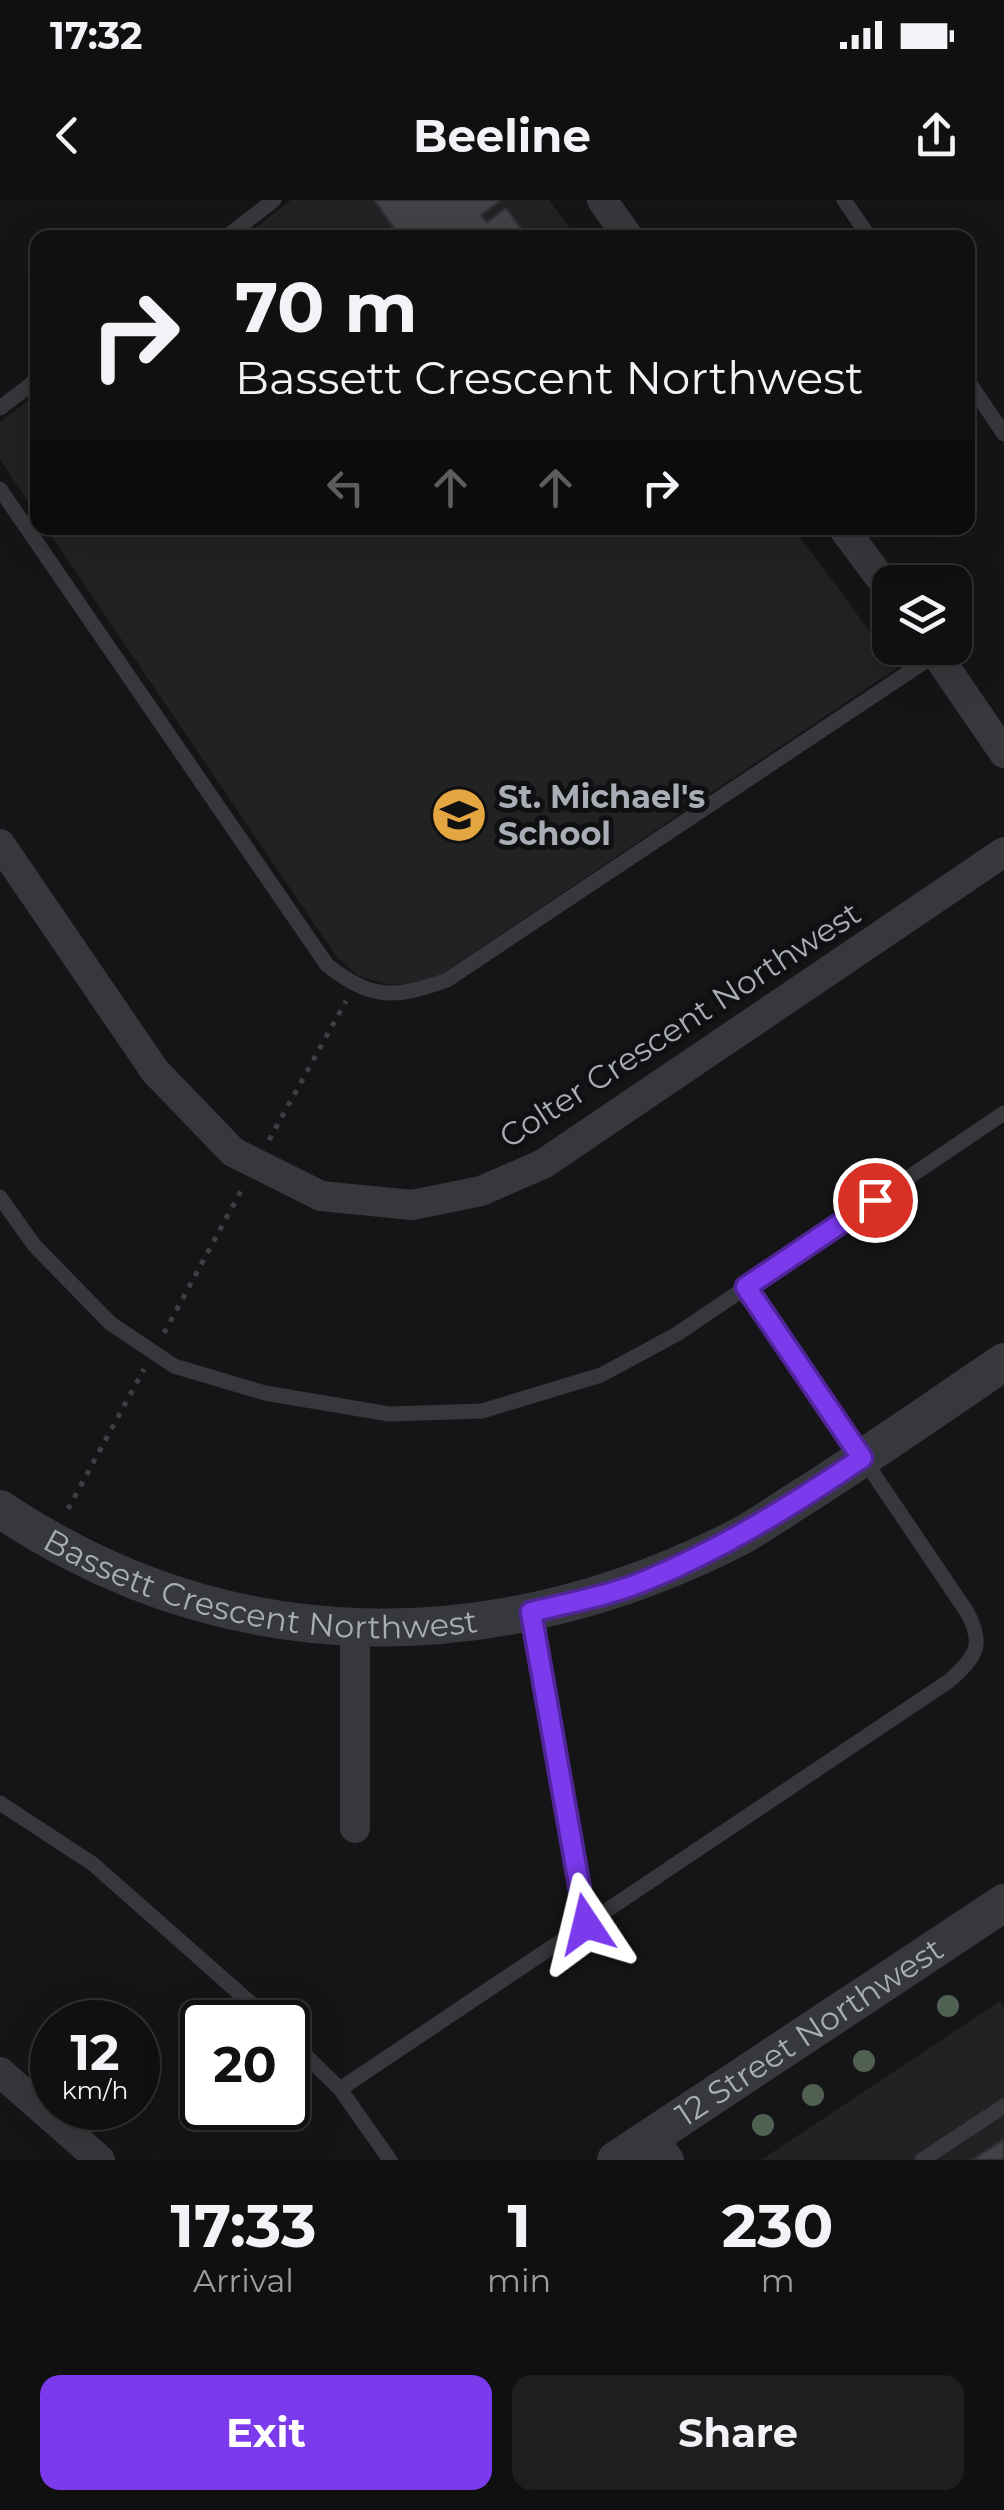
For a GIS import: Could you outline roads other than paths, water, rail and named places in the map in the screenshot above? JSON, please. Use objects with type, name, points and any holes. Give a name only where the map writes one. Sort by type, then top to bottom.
[{"type":"street","points":[[602,200],[624,230]]},
{"type":"street","points":[[848,535],[872,567]]},
{"type":"street","points":[[944,665],[1004,752]]},
{"type":"street","name":"Colter Crescent Northwest","points":[[0,844],[154,1071],[233,1152],[322,1196],[412,1205],[480,1191],[543,1164],[1004,852]]},
{"type":"street","name":"Bassett Crescent Northwest","points":[[0,1509],[50,1542],[146,1586],[244,1615],[355,1629],[438,1628],[531,1612],[640,1583],[742,1535],[1004,1362]]},
{"type":"street","points":[[355,1629],[355,1828]]},
{"type":"street","name":"12 Street Northwest","points":[[616,2160],[661,2148],[1004,1903]]},
{"type":"street","points":[[0,2072],[100,2160]]},
{"type":"lane","points":[[235,230],[274,200]]},
{"type":"lane","points":[[844,200],[865,230]]},
{"type":"lane","points":[[0,408],[30,386]]},
{"type":"lane","points":[[975,390],[1004,434]]},
{"type":"lane","points":[[0,488],[30,532]]},
{"type":"lane","points":[[32,535],[326,965],[354,986],[386,994],[413,992],[447,980],[913,665]]},
{"type":"lane","points":[[0,1198],[34,1244],[110,1324],[174,1366],[265,1393],[389,1414],[482,1412],[600,1375],[677,1334],[1004,1113]]},
{"type":"lane","points":[[340,2089],[949,1681],[976,1653],[978,1631],[967,1612],[746,1287]]},
{"type":"lane","points":[[531,1612],[586,1924]]},
{"type":"lane","points":[[0,1802],[94,1864],[247,2000]]},
{"type":"lane","points":[[310,2060],[340,2089],[390,2160]]},
{"type":"lane","points":[[922,2160],[1004,2106]]},
{"type":"place","name":"St. Michael's School","points":[[459,815]]}]
